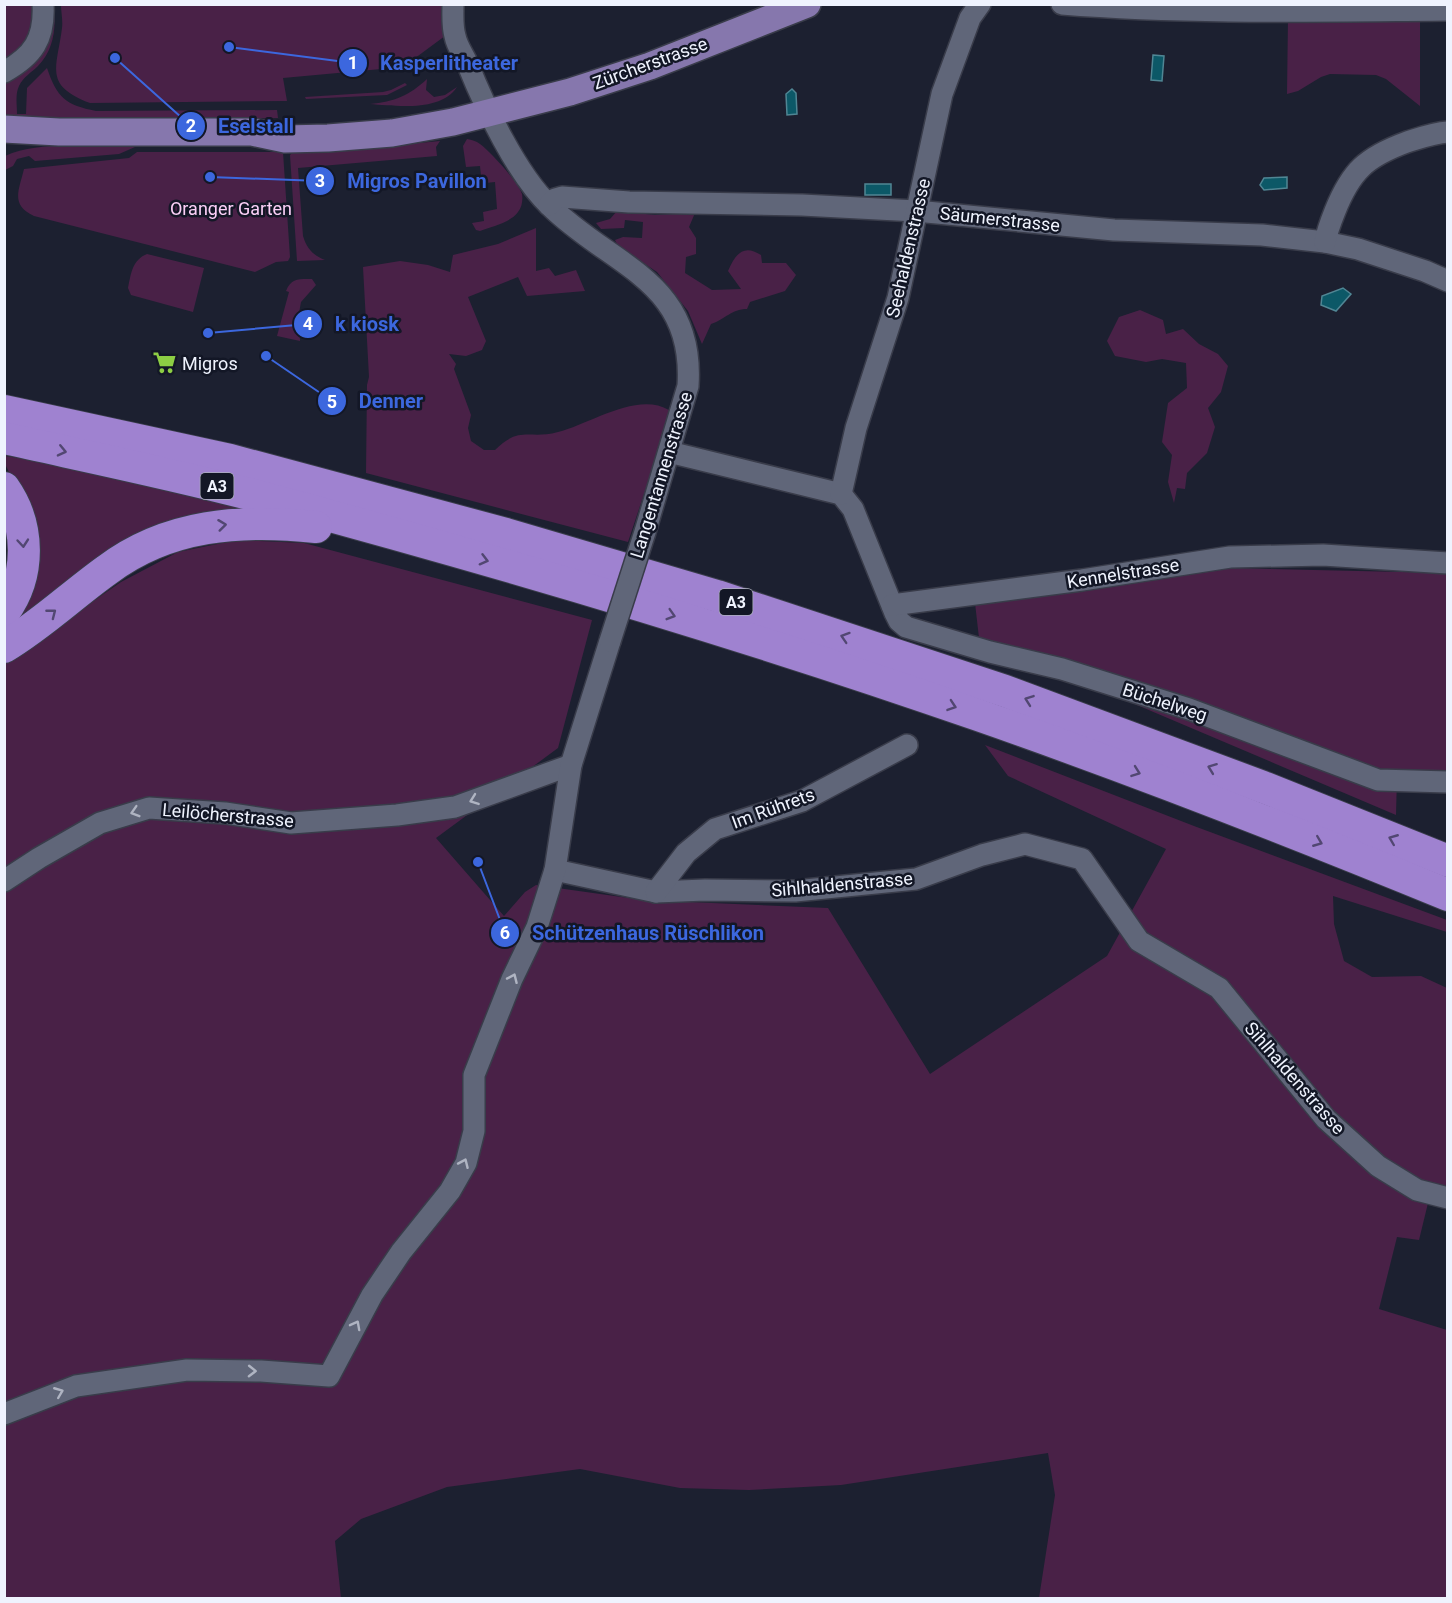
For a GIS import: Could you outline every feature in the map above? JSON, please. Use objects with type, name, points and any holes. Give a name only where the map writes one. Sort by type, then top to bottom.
[{"type":"highway","name":"A3","points":[[4,411],[230,460],[506,534],[717,596],[857,640],[1027,699],[1263,787],[1448,861]]},
{"type":"highway","name":"A3","points":[[4,438],[261,497],[705,625],[897,687],[1148,776],[1448,895]]},
{"type":"highway","points":[[4,488],[19,516],[24,551],[19,584],[4,612]]},
{"type":"highway","points":[[4,647],[33,628],[125,557],[153,543],[190,530],[237,523],[288,524],[427,544]]},
{"type":"main road","name":"Zürcherstrasse","points":[[4,129],[59,132],[252,132],[285,140],[392,133],[453,122],[570,92],[650,66],[807,4]]},
{"type":"main road","name":"Zürcherstrasse","points":[[4,148],[59,132]]},
{"type":"street","points":[[4,72],[21,63],[36,45],[41,28],[43,4]]},
{"type":"street","name":"Langentannenstrasse","points":[[4,1414],[76,1386],[187,1370],[261,1371],[329,1376],[372,1295],[401,1251],[450,1191],[466,1162],[474,1131],[474,1075],[512,979],[537,927],[555,870],[571,765],[683,408],[690,362],[679,321],[667,300],[643,276],[565,220],[549,205],[526,176],[490,112],[455,36],[453,4]]},
{"type":"street","name":"Seehaldenstrasse","points":[[841,494],[856,428],[895,310],[942,94],[970,18],[980,4]]},
{"type":"street","points":[[1062,4],[1115,9],[1222,12],[1448,10]]},
{"type":"street","points":[[1325,242],[1344,188],[1353,174],[1377,155],[1424,136],[1448,132]]},
{"type":"street","name":"Säumerstrasse","points":[[549,205],[555,199],[562,197],[629,202],[802,205],[916,211],[1114,230],[1262,235],[1325,242],[1358,249],[1448,281]]},
{"type":"street","points":[[669,452],[841,494],[853,509],[892,605]]},
{"type":"street","name":"Kennelstrasse","points":[[892,605],[1082,580],[1230,557],[1323,555],[1448,562]]},
{"type":"street","name":"Büchelweg","points":[[892,605],[899,621],[906,627],[990,652],[1062,669],[1189,709],[1378,780],[1448,782]]},
{"type":"street","name":"Im Rührets","points":[[656,892],[686,853],[715,829],[802,801],[907,746]]},
{"type":"street","name":"Leilöcherstrasse","points":[[4,881],[100,823],[149,808],[225,813],[291,823],[397,815],[454,807],[571,765]]},
{"type":"street","name":"Sihlhaldenstrasse","points":[[555,870],[656,892],[795,891],[915,879],[982,855],[1025,844],[1082,859],[1140,941],[1219,988],[1326,1119],[1378,1166],[1417,1190],[1448,1198]]},
{"type":"green space","points":[[5,4],[36,5],[33,32],[27,45],[5,62]]},
{"type":"green space","points":[[53,5],[55,21],[51,45],[43,60],[19,86],[17,114],[26,114],[27,88],[47,68],[55,87],[64,98],[77,106],[96,111],[277,110],[278,118],[5,124],[5,83],[27,70],[40,56]]},
{"type":"green space","points":[[61,5],[451,5],[449,33],[403,67],[283,78],[287,101],[90,103],[65,89],[56,74],[62,25]]},
{"type":"green space","points":[[1420,16],[1420,106],[1386,79],[1376,75],[1330,74],[1298,91],[1287,94],[1288,18]]},
{"type":"green space","points":[[427,79],[426,90],[434,97],[445,95],[457,87],[450,95],[429,104],[405,106],[370,104],[401,97]]},
{"type":"green space","points":[[405,83],[407,85],[387,95],[306,99],[305,97],[383,92]]},
{"type":"green space","points":[[467,139],[478,143],[490,153],[510,175],[522,194],[521,206],[515,216],[506,222],[480,231],[476,230],[472,223],[484,221],[483,212],[497,209],[495,182],[476,184],[476,177],[481,176],[480,166],[466,167],[463,146]]},
{"type":"green space","points":[[440,141],[436,147],[437,156],[298,168],[303,236],[311,251],[325,260],[297,261],[290,155],[294,151],[357,149]]},
{"type":"green space","points":[[46,146],[206,146],[135,147],[119,154],[35,161],[29,156],[17,159],[13,166],[5,170],[5,156],[25,149]]},
{"type":"green space","name":"Oranger Garten","points":[[137,152],[283,152],[290,257],[288,261],[276,262],[255,272],[34,216],[26,212],[19,202],[18,196],[24,169],[129,158]]},
{"type":"green space","points":[[617,211],[655,215],[695,213],[689,227],[696,238],[696,254],[686,257],[685,273],[712,290],[741,289],[728,271],[740,252],[749,250],[761,255],[762,263],[786,263],[796,275],[785,291],[750,302],[747,309],[733,312],[711,324],[702,344],[688,311],[657,272],[618,246],[615,240],[623,237],[642,238],[643,222],[625,220],[624,228],[601,229],[596,223],[610,219]]},
{"type":"green space","points":[[536,228],[536,271],[549,268],[555,276],[576,270],[585,291],[527,296],[518,277],[468,297],[486,341],[482,350],[466,356],[449,354],[456,364],[454,369],[471,415],[468,428],[471,441],[484,450],[495,450],[518,435],[558,432],[628,407],[643,404],[656,405],[669,410],[669,419],[628,542],[366,473],[369,377],[363,267],[400,261],[428,265],[450,272],[453,255],[498,244]]},
{"type":"green space","points":[[147,254],[204,268],[193,312],[131,295],[128,288],[133,268],[138,260]]},
{"type":"green space","points":[[312,279],[316,285],[301,302],[300,341],[277,336],[289,292],[286,291],[288,287],[296,280]]},
{"type":"green space","points":[[1140,310],[1163,320],[1166,334],[1183,329],[1199,344],[1218,354],[1228,366],[1221,392],[1208,408],[1215,427],[1207,453],[1187,473],[1185,489],[1177,488],[1174,503],[1168,482],[1172,455],[1162,442],[1168,403],[1187,388],[1186,363],[1162,359],[1146,362],[1115,356],[1107,341],[1119,317]]},
{"type":"green space","points":[[5,456],[47,462],[271,516],[231,518],[5,639],[20,494],[5,464]]},
{"type":"green space","points":[[237,540],[304,543],[592,620],[558,748],[436,838],[504,916],[525,892],[536,885],[643,900],[828,908],[930,1074],[1107,956],[1166,849],[1008,776],[985,745],[1447,920],[1447,932],[1333,896],[1334,924],[1344,961],[1372,977],[1421,976],[1447,988],[1447,1202],[1429,1199],[1419,1240],[1397,1237],[1379,1309],[1447,1330],[1447,1598],[1039,1598],[1055,1495],[1048,1453],[841,1485],[749,1490],[680,1488],[580,1469],[447,1487],[361,1519],[335,1541],[341,1598],[5,1598],[5,662],[121,582],[178,552]]},
{"type":"green space","points":[[1228,568],[1447,573],[1447,776],[1397,776],[1396,815],[979,638],[975,603]]},
{"type":"water","points":[[1153,55],[1164,56],[1162,81],[1151,80]]},
{"type":"water","points":[[792,89],[796,93],[797,114],[787,115],[786,94]]},
{"type":"water","points":[[1287,177],[1287,188],[1264,190],[1260,185],[1264,178]]},
{"type":"water","points":[[865,184],[891,184],[891,195],[865,195]]},
{"type":"water","points":[[1343,288],[1351,294],[1336,311],[1321,305],[1322,296]]},
{"type":"place","name":"Kasperlitheater","points":[[229,47]]},
{"type":"place","name":"Eselstall","points":[[115,58]]},
{"type":"place","name":"Migros Pavillon","points":[[210,177]]},
{"type":"place","name":"k kiosk","points":[[208,333]]},
{"type":"place","name":"Denner","points":[[266,356]]},
{"type":"place","name":"Migros","points":[[164,363]]},
{"type":"place","name":"Schützenhaus Rüschlikon","points":[[478,862]]}]
